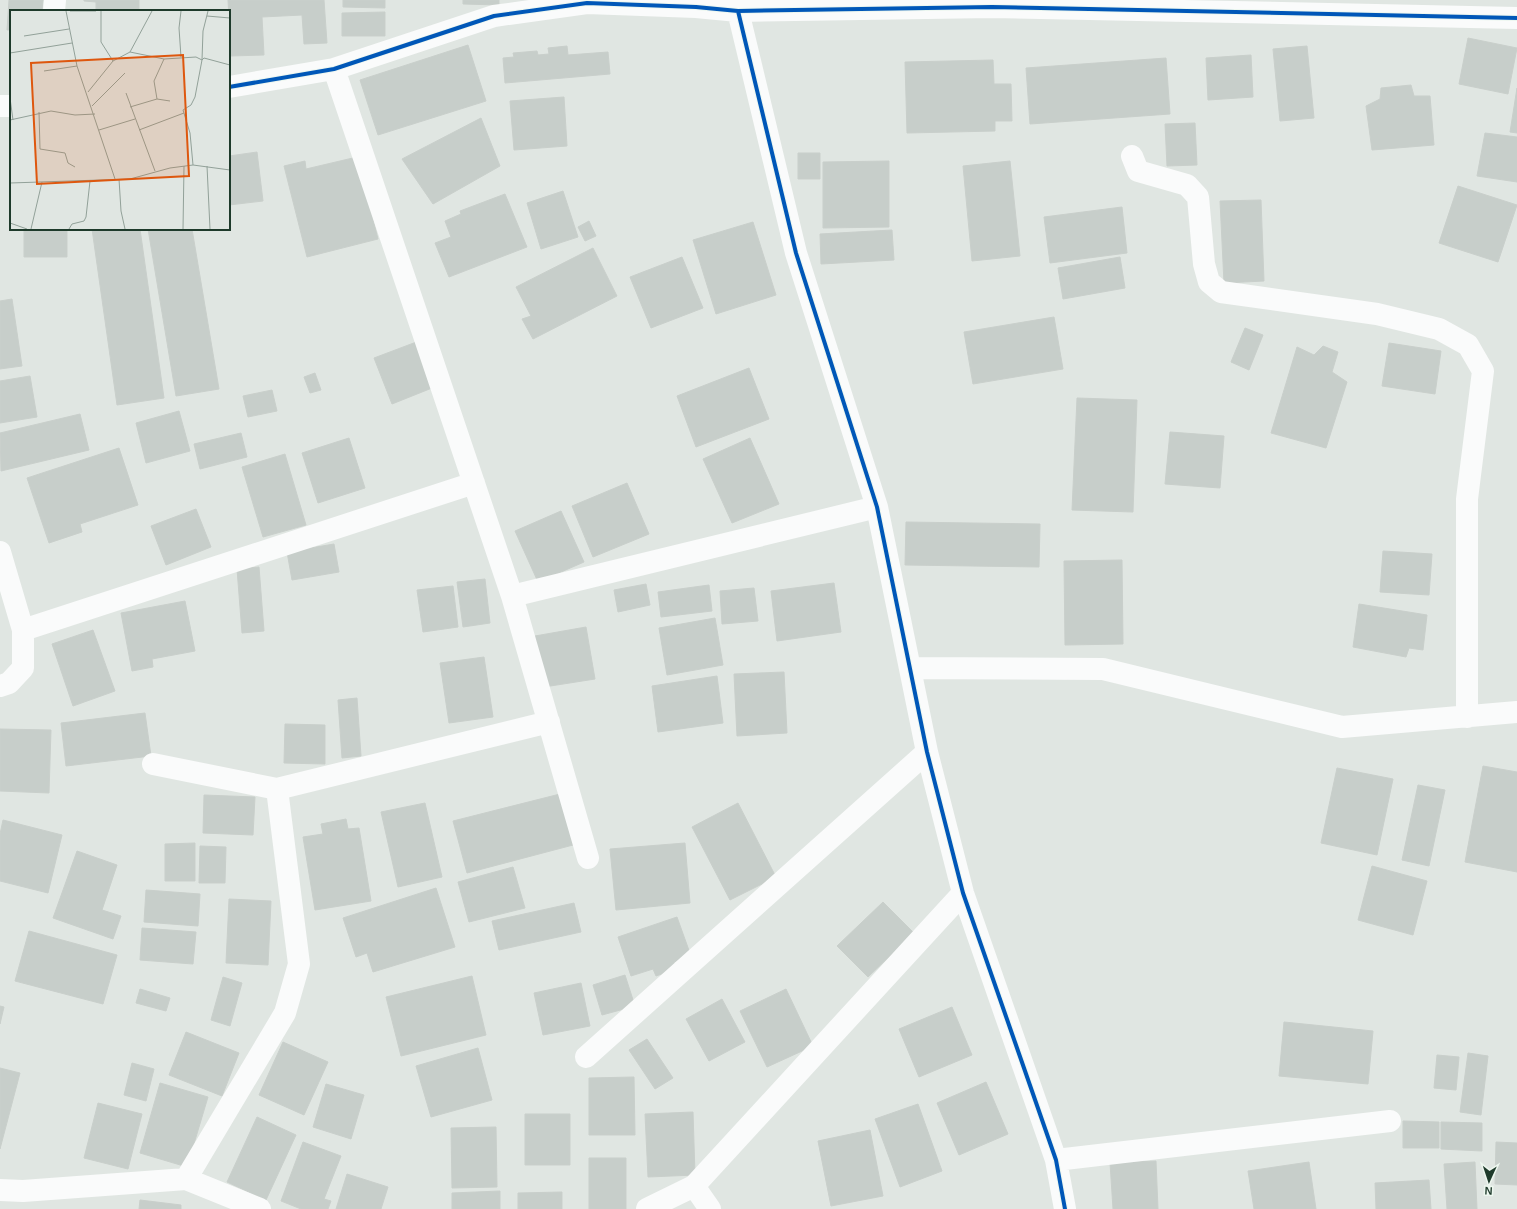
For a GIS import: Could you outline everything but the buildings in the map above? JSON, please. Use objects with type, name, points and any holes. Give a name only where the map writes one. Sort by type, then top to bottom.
[{"type":"street","points":[[54,10],[55,0]]},
{"type":"street","points":[[230,88],[334,70],[494,16],[586,3],[696,4],[738,11],[993,4],[1468,8],[1517,18]]},
{"type":"street","points":[[738,11],[796,253],[877,507],[927,752],[963,893],[1056,1160],[1065,1209]]},
{"type":"street","points":[[334,70],[512,596],[588,858]]},
{"type":"street","points":[[1132,156],[1138,171],[1187,185],[1198,197],[1204,264],[1209,282],[1221,292],[1377,314],[1439,329],[1468,345],[1483,371],[1467,499],[1467,717]]},
{"type":"street","points":[[23,630],[474,483]]},
{"type":"street","points":[[512,596],[877,507]]},
{"type":"street","points":[[0,552],[23,630],[23,668],[9,684],[0,686]]},
{"type":"street","points":[[910,668],[1103,669],[1342,727],[1517,712]]},
{"type":"street","points":[[153,764],[277,789],[549,722]]},
{"type":"street","points":[[586,1057],[927,752]]},
{"type":"street","points":[[186,1179],[285,1014],[299,964],[277,789]]},
{"type":"street","points":[[647,1209],[694,1186],[963,893]]},
{"type":"street","points":[[1056,1160],[1390,1121]]},
{"type":"street","points":[[0,1190],[23,1200],[186,1179],[260,1209]]},
{"type":"street","points":[[694,1186],[710,1209]]},
{"type":"cycle path","points":[[230,87],[334,69],[494,16],[587,3],[696,7],[738,11],[992,7],[1517,18]]},
{"type":"cycle path","points":[[738,11],[796,253],[877,507],[927,752],[963,893],[1056,1160],[1065,1209]]}]
